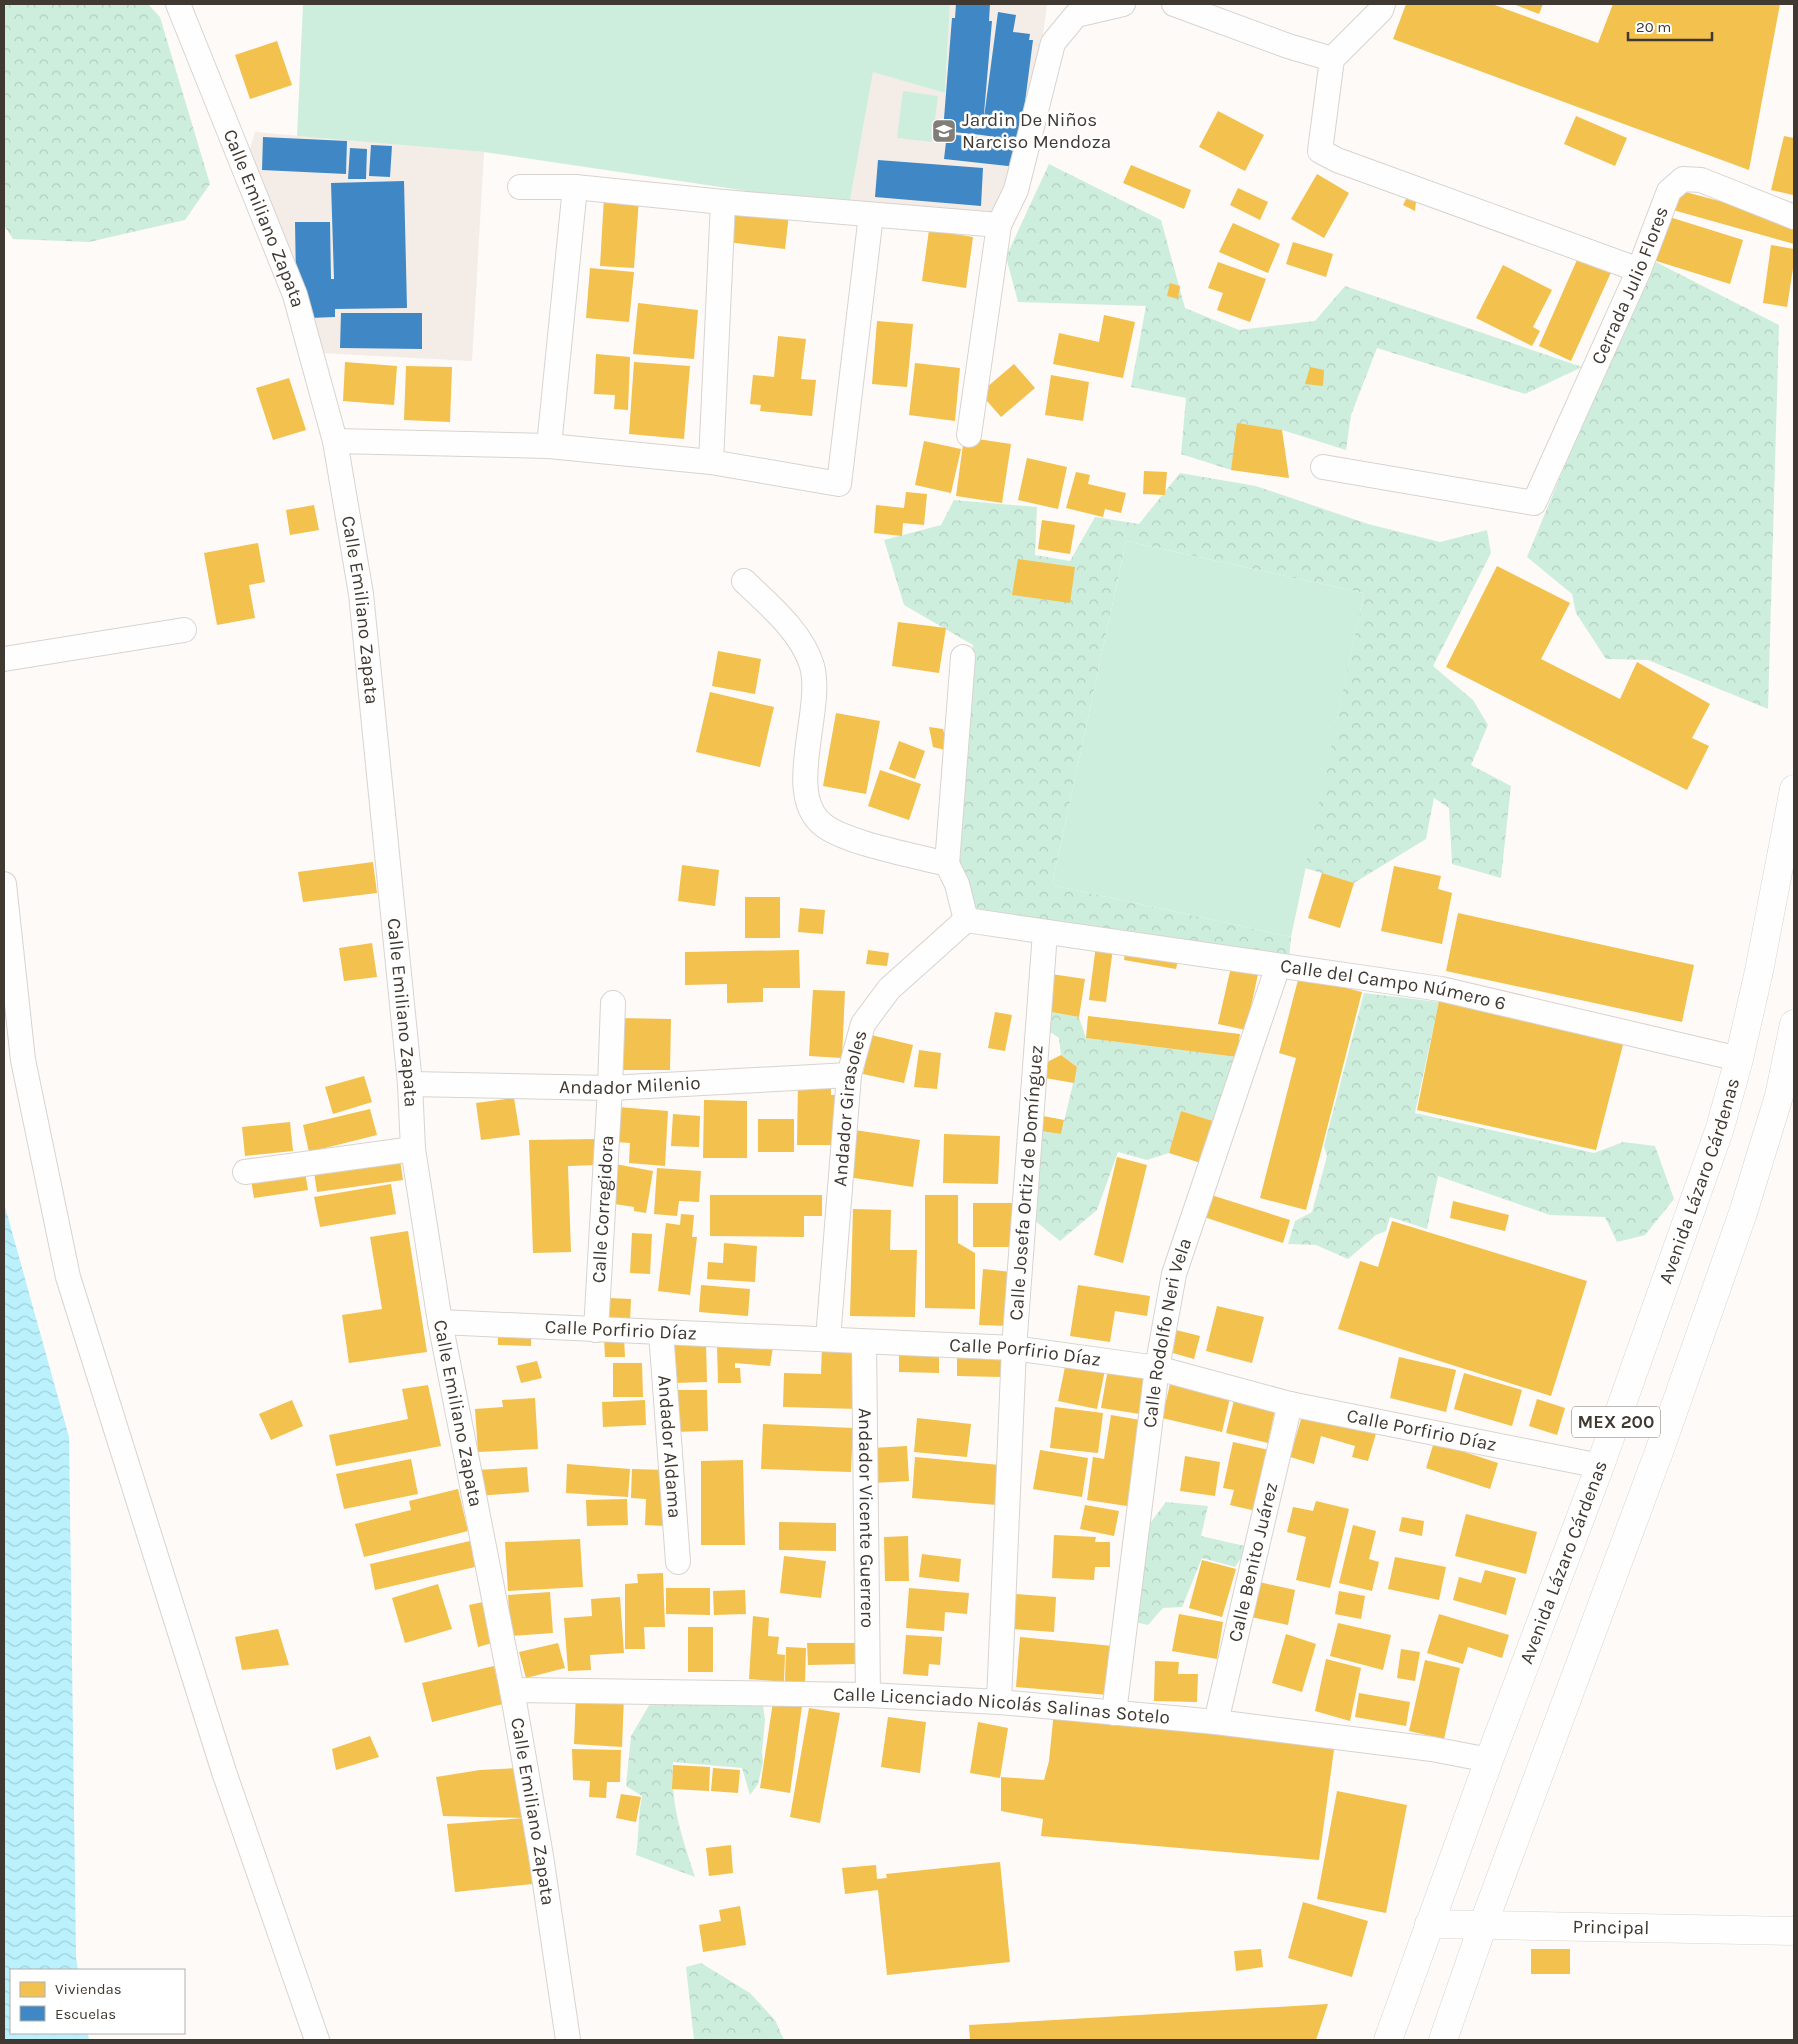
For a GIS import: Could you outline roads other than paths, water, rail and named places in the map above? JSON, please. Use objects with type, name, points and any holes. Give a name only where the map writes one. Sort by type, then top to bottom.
[{"type":"main road","name":"Avenida Lázaro Cárdenas","points":[[1388,2040],[1489,1760],[1600,1466],[1720,1128],[1739,1059],[1759,971],[1794,789]]},
{"type":"main road","name":"MEX 200","points":[[1443,2040],[1483,1925],[1660,1448],[1743,1213],[1779,1096],[1794,1024]]},
{"type":"main road","name":"Principal","points":[[1429,1924],[1794,1931]]},
{"type":"street","name":"Calle Emiliano Zapata","points":[[178,4],[295,295],[335,441],[361,594],[410,1084],[413,1149],[440,1322],[512,1690],[541,1856],[568,2040]]},
{"type":"street","points":[[969,435],[999,225],[1016,190],[1053,43],[1076,15],[1123,4]]},
{"type":"street","points":[[1174,4],[1288,46],[1332,59]]},
{"type":"street","points":[[1383,4],[1382,10],[1332,59],[1320,151],[1337,160],[1639,270]]},
{"type":"street","name":"Cerrada Julio Flores","points":[[1323,467],[1534,503],[1639,270],[1669,191],[1683,178],[1701,180],[1794,217]]},
{"type":"street","points":[[549,446],[575,186]]},
{"type":"street","points":[[520,187],[575,186],[723,202],[999,225]]},
{"type":"street","points":[[711,462],[723,202]]},
{"type":"street","points":[[335,441],[549,446],[711,462],[839,484],[871,214]]},
{"type":"street","points":[[744,581],[797,638],[807,653],[812,668],[814,688],[805,788],[808,805],[815,816],[829,829],[847,837],[947,864]]},
{"type":"street","points":[[4,659],[184,630]]},
{"type":"street","points":[[963,656],[947,864],[957,884],[966,920]]},
{"type":"street","points":[[4,884],[23,1060],[68,1278],[224,1772],[317,2040]]},
{"type":"street","name":"Calle del Campo Número 6","points":[[966,920],[1045,933],[1441,989],[1739,1059]]},
{"type":"street","name":"Andador Girasoles","points":[[828,1339],[849,1074],[863,1024],[889,989],[966,920]]},
{"type":"street","name":"Calle Josefa Ortiz de Domínguez","points":[[999,1702],[1014,1348],[1045,933]]},
{"type":"street","name":"Calle Rodolfo Neri Vela","points":[[1114,1713],[1157,1368],[1174,1274],[1278,966]]},
{"type":"street","name":"Calle Corregidora","points":[[596,1330],[613,1003]]},
{"type":"street","name":"Andador Milenio","points":[[410,1084],[610,1088],[849,1074]]},
{"type":"street","points":[[245,1172],[413,1149]]},
{"type":"street","name":"Calle Porfirio Díaz","points":[[440,1322],[1014,1348],[1157,1368],[1290,1404],[1600,1466]]},
{"type":"street","name":"Andador Aldama","points":[[661,1332],[678,1562]]},
{"type":"street","name":"Andador Vicente Guerrero","points":[[864,1342],[868,1695]]},
{"type":"street","name":"Calle Benito Juárez","points":[[1216,1722],[1290,1404]]},
{"type":"street","name":"Calle Licenciado Nicolás Salinas Sotelo","points":[[512,1690],[868,1695],[999,1702],[1216,1722],[1432,1748],[1489,1760]]},
{"type":"water","points":[[4,1203],[69,1437],[76,1957],[78,1969],[10,1969],[10,2034],[88,2034],[89,2040],[4,2040]]},
{"type":"place","name":"Jardin De Niños Narciso Mendoza","points":[[944,131]]}]
